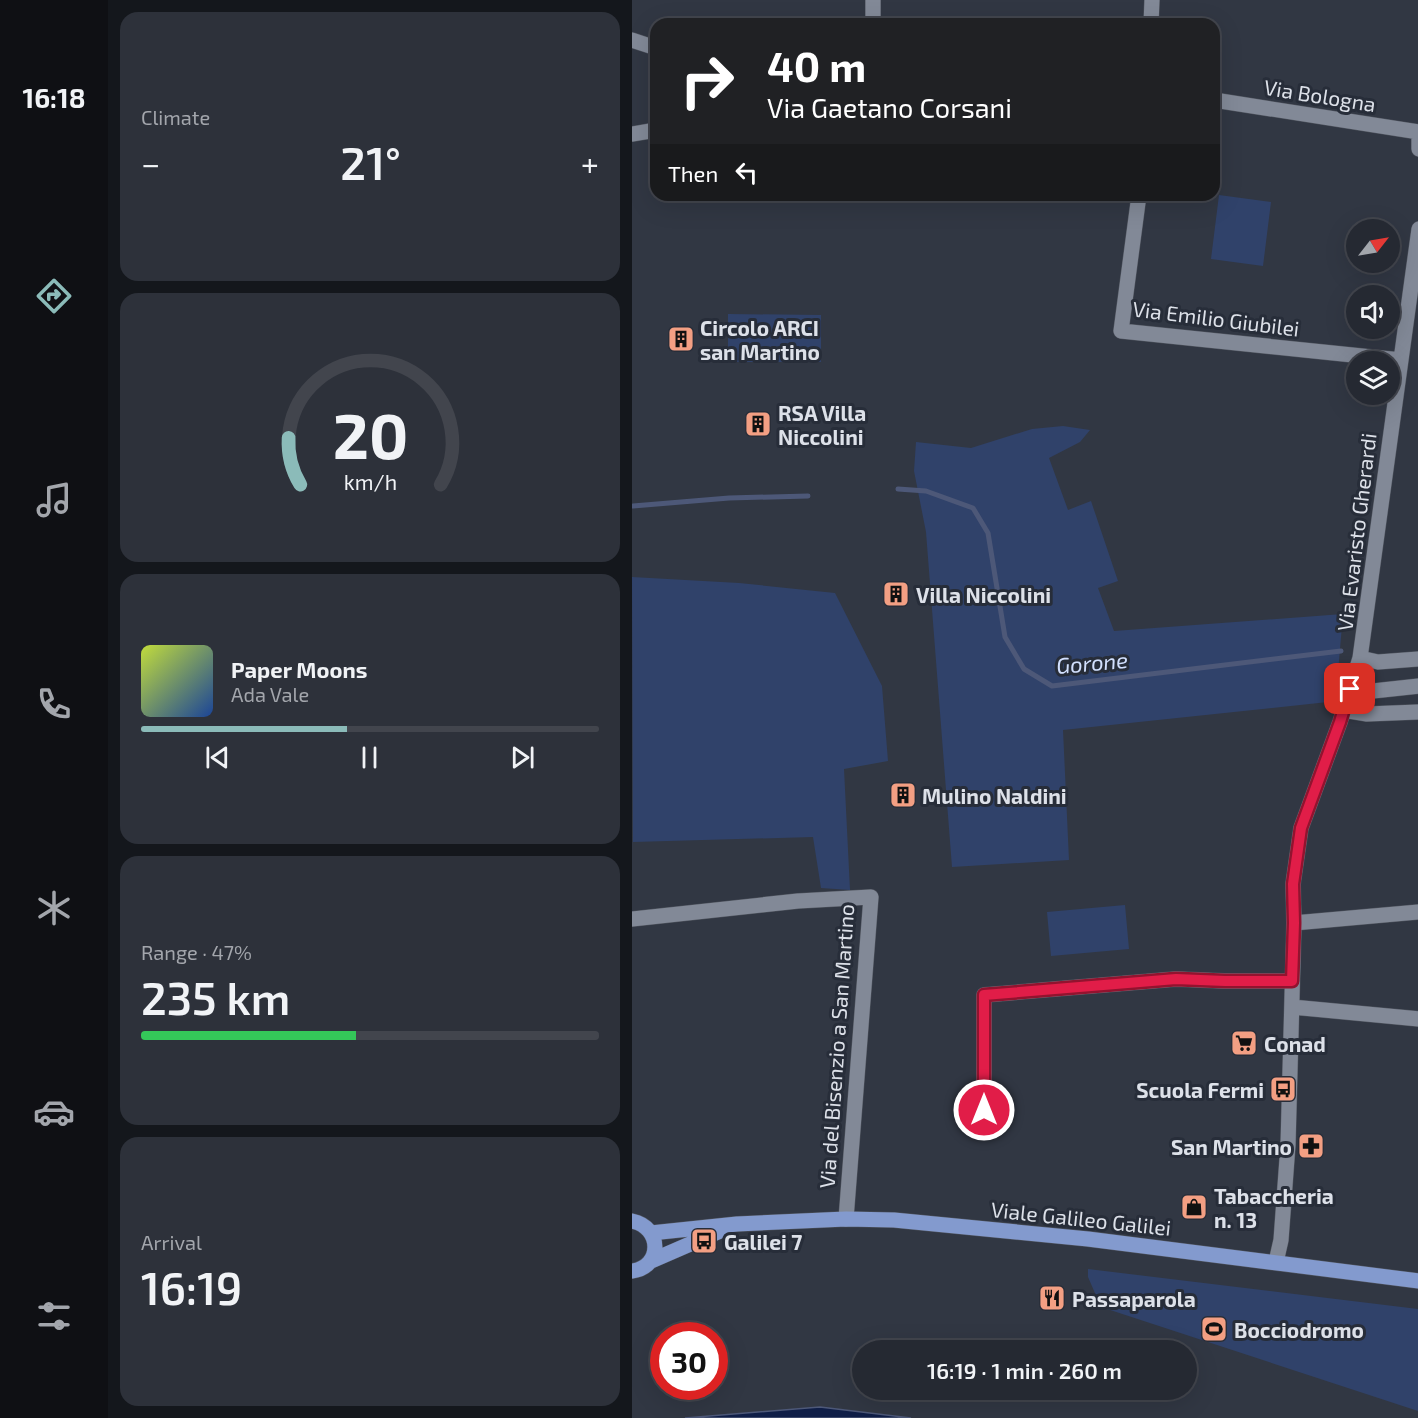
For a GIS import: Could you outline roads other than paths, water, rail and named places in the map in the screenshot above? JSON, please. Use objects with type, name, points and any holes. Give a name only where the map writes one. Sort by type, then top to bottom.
[{"type":"main road","name":"Viale Galileo Galilei","points":[[651,1233],[737,1224],[846,1219],[894,1220],[1276,1262],[1418,1281]]},
{"type":"main road","points":[[632,1221],[646,1226],[651,1233],[655,1247],[651,1261]]},
{"type":"main road","name":"Viale Galileo Galilei","points":[[632,1271],[737,1224]]},
{"type":"street","points":[[873,0],[873,18]]},
{"type":"street","points":[[1151,18],[1152,0]]},
{"type":"street","points":[[632,40],[650,46]]},
{"type":"street","name":"Via Bologna","points":[[1220,101],[1418,134],[1418,149]]},
{"type":"street","points":[[632,134],[650,131]]},
{"type":"street","name":"Via Emilio Giubilei","points":[[1138,201],[1121,331],[1401,360]]},
{"type":"street","name":"Via Evaristo Gherardi","points":[[1276,1262],[1281,1240],[1288,1145],[1293,884],[1301,828],[1360,658],[1388,440],[1401,360],[1413,307],[1418,229]]},
{"type":"street","points":[[1360,658],[1378,662],[1418,659]]},
{"type":"street","points":[[1350,689],[1373,691],[1418,686]]},
{"type":"street","points":[[1343,710],[1367,714],[1418,711]]},
{"type":"street","name":"Via del Bisenzio a San Martino","points":[[632,919],[798,901],[871,897],[846,1219]]},
{"type":"street","points":[[1294,923],[1418,912]]},
{"type":"street","points":[[984,1110],[984,995],[1176,979],[1292,981]]},
{"type":"street","points":[[1292,1007],[1418,1019]]},
{"type":"waterway","name":"Gorone","points":[[898,489],[926,491],[973,508],[988,533],[1005,637],[1024,669],[1052,686],[1341,651]]},
{"type":"waterway","name":"Gorone","points":[[633,506],[729,498],[808,496]]},
{"type":"place","name":"Circolo ARCI san Martino","points":[[681,339]]},
{"type":"place","name":"RSA Villa Niccolini","points":[[758,424]]},
{"type":"place","name":"Villa Niccolini","points":[[896,594]]},
{"type":"place","name":"Mulino Naldini","points":[[903,795]]},
{"type":"place","name":"Conad","points":[[1244,1043]]},
{"type":"place","name":"Scuola Fermi","points":[[1283,1089]]},
{"type":"place","name":"San Martino","points":[[1311,1146]]},
{"type":"place","name":"Tabaccheria n. 13","points":[[1194,1207]]},
{"type":"place","name":"Galilei 7","points":[[704,1241]]},
{"type":"place","name":"Passaparola","points":[[1052,1298]]},
{"type":"place","name":"Bocciodromo","points":[[1214,1329]]}]
